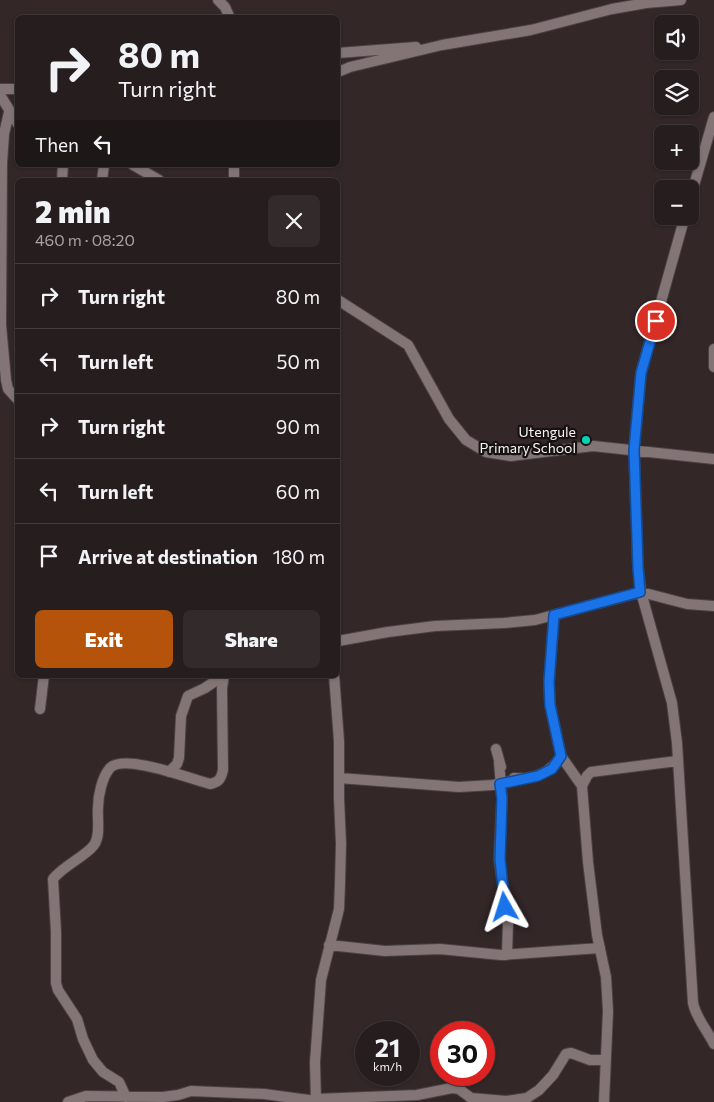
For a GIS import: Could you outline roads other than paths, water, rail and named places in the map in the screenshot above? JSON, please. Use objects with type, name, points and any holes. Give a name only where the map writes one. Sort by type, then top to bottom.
[{"type":"street","points":[[218,0],[225,7],[229,15]]},
{"type":"street","points":[[340,71],[350,67],[442,45],[531,30],[612,9],[646,3],[681,0]]},
{"type":"street","points":[[340,53],[442,45]]},
{"type":"street","points":[[0,88],[15,89]]},
{"type":"street","points":[[0,95],[15,120]]},
{"type":"street","points":[[9,112],[4,134],[2,163],[1,326],[6,380],[8,389],[15,397]]},
{"type":"street","points":[[696,180],[714,117]]},
{"type":"street","points":[[137,167],[156,178]]},
{"type":"street","points":[[682,225],[641,373],[634,450],[638,567],[640,592],[672,703],[678,761],[693,1003],[695,1013],[708,1031],[714,1044]]},
{"type":"street","points":[[340,301],[408,345],[450,419],[466,440],[486,452],[511,456],[593,446],[714,459]]},
{"type":"street","points":[[714,349],[714,367]]},
{"type":"street","points":[[340,641],[435,626],[535,620],[640,592],[687,604],[714,606]]},
{"type":"street","points":[[554,615],[549,682],[550,705],[561,756],[582,786],[588,862],[606,977],[608,1011],[604,1102]]},
{"type":"street","points":[[40,709],[44,678]]},
{"type":"street","points":[[169,772],[177,764],[179,758],[181,716],[188,696],[220,678]]},
{"type":"street","points":[[126,1097],[119,1082],[104,1072],[93,1060],[83,1039],[77,1018],[58,990],[56,983],[56,932],[52,879],[94,846],[97,836],[98,800],[102,784],[110,768],[115,765],[133,763],[210,784],[220,780],[223,770],[224,678]]},
{"type":"street","points":[[316,1101],[315,1062],[321,980],[339,909],[342,844],[339,741],[334,678]]},
{"type":"street","points":[[496,749],[502,798],[500,859],[508,922],[507,955]]},
{"type":"street","points":[[339,778],[460,787],[500,784],[538,776],[552,769],[561,756]]},
{"type":"street","points":[[582,786],[587,776],[592,772],[678,761]]},
{"type":"street","points":[[499,762],[503,771],[508,776],[520,779]]},
{"type":"street","points":[[329,945],[385,951],[440,949],[477,954],[507,955],[600,948]]},
{"type":"street","points":[[68,1102],[86,1096],[172,1097],[191,1091],[264,1094],[316,1101],[417,1095],[452,1088],[459,1089],[470,1098],[506,1101],[527,1098],[539,1090],[553,1075],[566,1054],[571,1053],[590,1060],[606,1060]]},
{"type":"place","name":"Utengule Primary School","points":[[586,440]]}]
